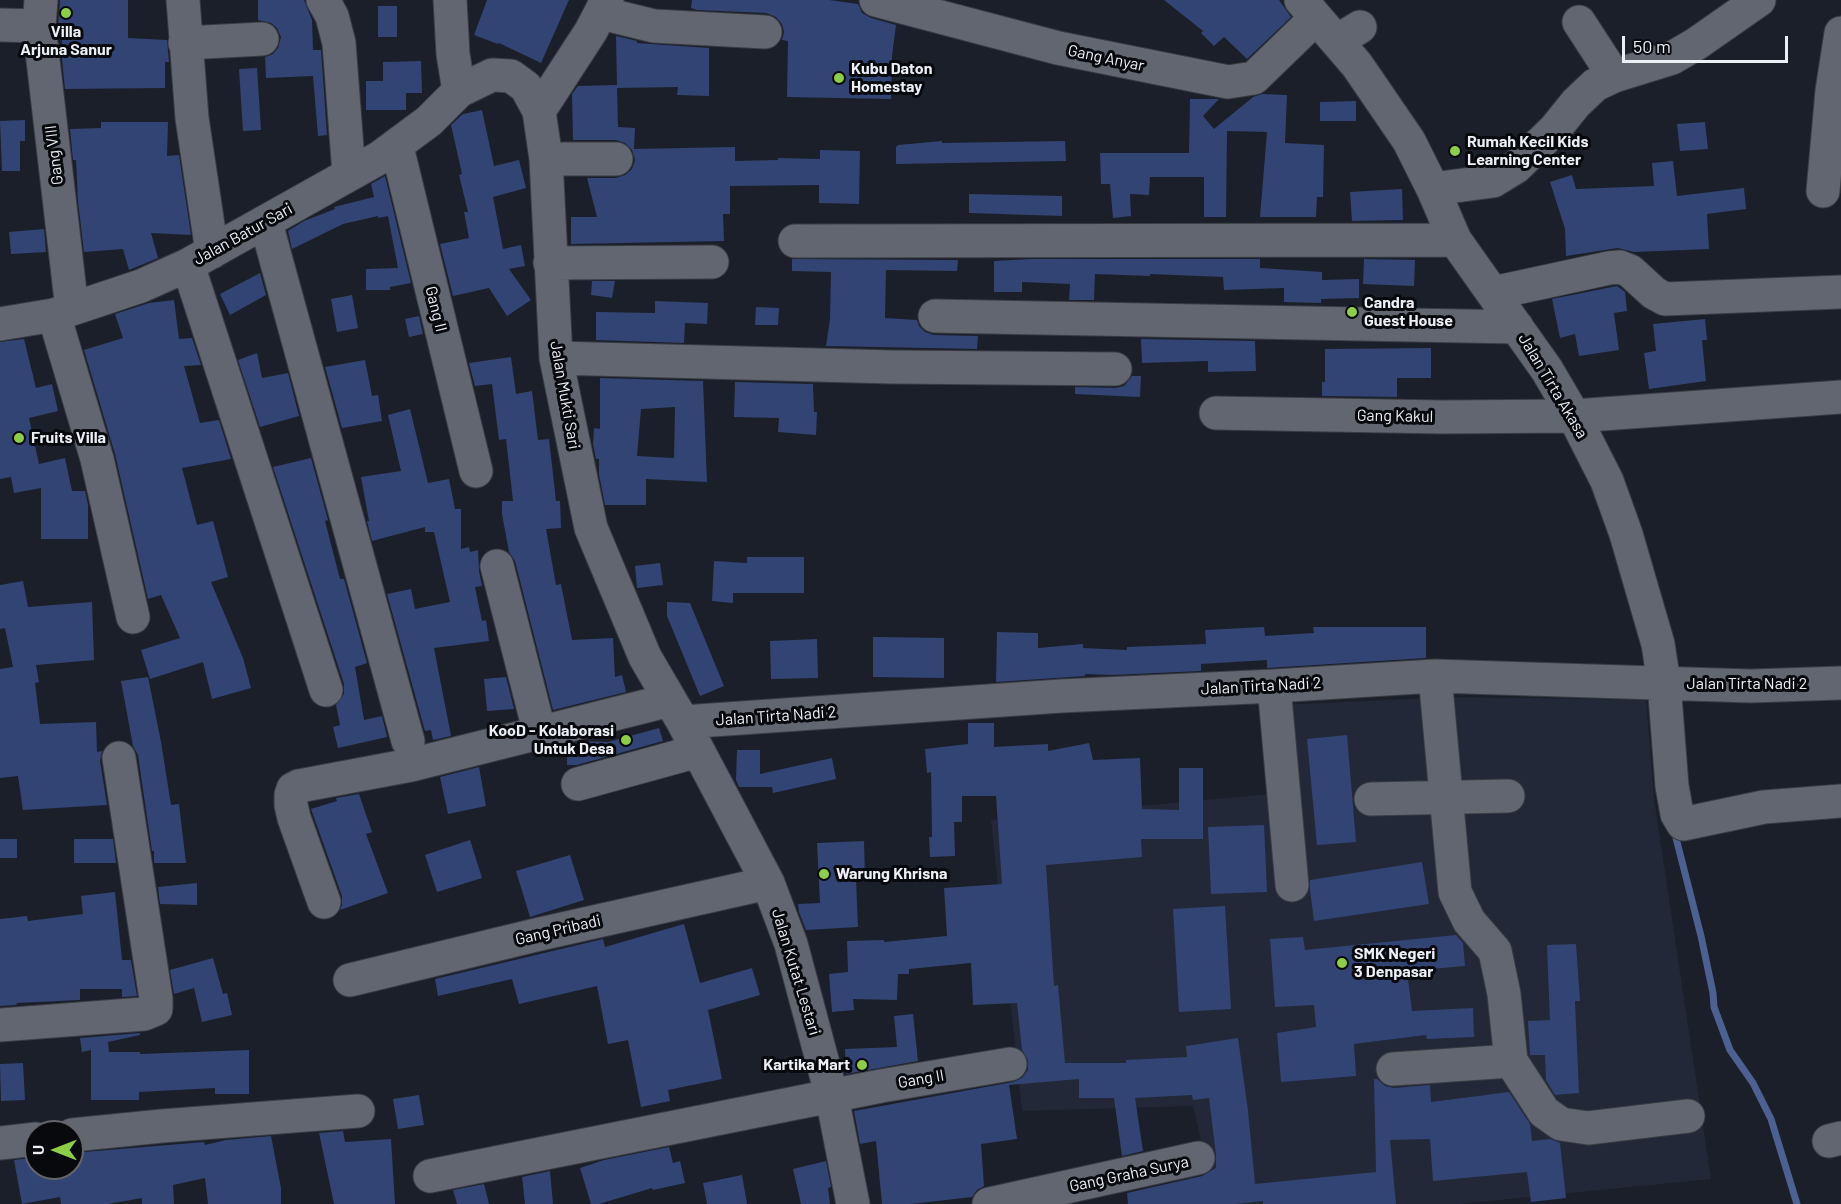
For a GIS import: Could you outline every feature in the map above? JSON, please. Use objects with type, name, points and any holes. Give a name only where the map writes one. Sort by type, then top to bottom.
[{"type":"street","points":[[183,0],[200,258],[326,690]]},
{"type":"street","points":[[323,0],[332,15],[339,43],[349,174]]},
{"type":"street","points":[[450,0],[453,54],[459,91]]},
{"type":"street","name":"Gang Anyar","points":[[876,0],[1058,48],[1228,82],[1254,78],[1329,22]]},
{"type":"street","points":[[1433,189],[1493,181],[1516,167],[1595,85],[1614,75],[1672,58],[1759,0]]},
{"type":"street","points":[[539,111],[604,7],[654,26],[765,32]]},
{"type":"street","points":[[0,25],[40,13]]},
{"type":"street","name":"Gang VIII","points":[[40,13],[63,312],[133,617]]},
{"type":"street","name":"Jalan Tirta Akasa","points":[[1329,22],[1409,141],[1455,240],[1547,370],[1574,416],[1607,481],[1626,534],[1658,644],[1664,683],[1672,786],[1677,814],[1683,824],[1764,807],[1841,801]]},
{"type":"street","points":[[1579,22],[1614,75]]},
{"type":"street","points":[[1823,191],[1832,91],[1841,33]]},
{"type":"street","points":[[185,43],[262,39]]},
{"type":"street","name":"Jalan Mukti Sari","points":[[459,91],[492,75],[511,76],[526,87],[539,111],[546,159],[556,358],[591,528],[645,657],[676,711]]},
{"type":"street","name":"Jalan Batur Sari","points":[[0,324],[63,312],[141,286],[200,258],[266,223],[397,147],[445,107],[459,91]]},
{"type":"street","name":"Gang II","points":[[397,147],[476,471]]},
{"type":"street","points":[[546,159],[616,159]]},
{"type":"street","points":[[266,223],[408,741]]},
{"type":"street","points":[[795,241],[1455,240]]},
{"type":"street","points":[[550,262],[712,262]]},
{"type":"street","points":[[1493,293],[1620,267],[1630,271],[1654,293],[1665,299],[1841,292]]},
{"type":"street","points":[[935,316],[1517,327]]},
{"type":"street","points":[[556,358],[892,367],[1115,369]]},
{"type":"street","name":"Gang Kakul","points":[[1215,413],[1442,417],[1574,416],[1841,397]]},
{"type":"street","points":[[497,566],[540,734]]},
{"type":"street","points":[[1436,676],[1455,892],[1468,921],[1495,951],[1504,994],[1511,1061],[1544,1112],[1560,1124],[1588,1128],[1688,1116]]},
{"type":"street","name":"Jalan Tirta Nadi 2","points":[[324,902],[294,818],[291,805],[293,789],[411,765],[540,734],[676,711],[1061,696],[1436,676],[1751,686],[1841,683]]},
{"type":"street","points":[[1274,686],[1292,885]]},
{"type":"street","name":"Jalan Kutat Lestari","points":[[676,711],[768,883],[791,944],[831,1097],[853,1204]]},
{"type":"street","points":[[578,784],[698,751]]},
{"type":"street","points":[[0,1025],[144,1014],[156,1010],[119,758]]},
{"type":"street","points":[[1371,799],[1508,796]]},
{"type":"street","name":"Gang Pribadi","points":[[350,980],[540,934],[768,883]]},
{"type":"street","points":[[1393,1069],[1511,1061]]},
{"type":"street","name":"Gang II","points":[[430,1176],[891,1084],[1010,1064]]},
{"type":"street","points":[[84,1134],[162,1125],[358,1111]]},
{"type":"street","points":[[0,1143],[24,1140]]},
{"type":"street","name":"Gang Graha Surya","points":[[989,1204],[1198,1158]]},
{"type":"shaded area","name":"SMK Negeri 3 Denpasar","points":[[1450,697],[1646,700],[1654,799],[1711,1179],[1460,1204],[1216,1204],[1193,1106],[1022,1111],[991,820],[1269,794],[1261,706]]},
{"type":"building","points":[[60,0],[128,0],[128,38],[167,40],[169,62],[165,62],[165,88],[65,89],[62,27],[58,26]]},
{"type":"building","points":[[258,0],[304,0],[312,20],[313,50],[321,50],[327,135],[318,136],[313,76],[266,78],[265,57],[273,54],[278,48],[281,37],[277,28],[271,23],[258,20]]},
{"type":"building","points":[[487,0],[569,0],[541,63],[499,43],[474,35]]},
{"type":"building","points":[[692,0],[829,0],[858,4],[862,13],[871,18],[896,25],[892,56],[891,99],[787,97],[788,41],[782,40],[784,32],[782,24],[776,17],[766,13],[697,10],[691,8]]},
{"type":"building","points":[[1164,0],[1279,0],[1291,17],[1247,59],[1224,37],[1214,46],[1201,33],[1203,31]]},
{"type":"building","points":[[378,6],[397,6],[397,37],[378,37]]},
{"type":"building","points":[[616,36],[637,41],[637,43],[709,48],[709,96],[677,95],[678,87],[617,88],[618,127],[635,128],[634,149],[735,147],[735,161],[778,160],[778,158],[820,159],[820,150],[860,151],[859,204],[819,203],[819,185],[730,186],[730,214],[723,214],[724,241],[571,244],[571,217],[597,217],[587,178],[616,178],[625,175],[632,169],[635,160],[632,150],[625,143],[616,140],[573,140],[572,94],[578,86],[617,85]]},
{"type":"building","points":[[421,61],[422,93],[406,93],[406,110],[366,110],[366,81],[383,81],[383,62]]},
{"type":"building","points":[[257,68],[261,130],[243,131],[239,69]]},
{"type":"building","points":[[1262,94],[1287,95],[1285,143],[1324,145],[1323,197],[1317,197],[1316,217],[1260,217],[1267,132],[1227,131],[1226,217],[1204,217],[1204,177],[1150,177],[1149,195],[1130,194],[1131,216],[1113,218],[1110,184],[1101,184],[1100,153],[1189,153],[1190,99],[1219,99],[1203,116],[1214,129],[1253,97]]},
{"type":"building","points":[[1356,101],[1356,121],[1320,121],[1320,102]]},
{"type":"building","points":[[482,110],[494,166],[519,160],[526,188],[493,197],[503,249],[521,245],[525,266],[509,269],[531,300],[507,316],[489,288],[453,296],[440,244],[469,238],[464,212],[468,212],[459,175],[462,174],[451,125],[463,114]]},
{"type":"building","points":[[25,120],[25,141],[20,141],[20,171],[2,171],[0,121]]},
{"type":"building","points":[[101,122],[168,122],[167,156],[179,155],[191,235],[151,233],[158,258],[129,270],[123,249],[84,252],[76,160],[73,160],[70,129],[101,128]]},
{"type":"building","points":[[1705,122],[1708,149],[1680,151],[1677,124]]},
{"type":"building","points":[[942,141],[942,143],[1065,141],[1066,161],[896,164],[898,145]]},
{"type":"building","points":[[1673,161],[1677,196],[1744,188],[1746,209],[1707,214],[1709,249],[1634,252],[1618,248],[1566,256],[1565,229],[1550,182],[1572,175],[1576,189],[1654,186],[1652,163]]},
{"type":"building","points":[[385,176],[411,283],[390,287],[390,290],[366,290],[366,269],[398,268],[388,216],[343,224],[292,249],[288,231],[304,221],[335,209],[334,207],[374,197],[371,184]]},
{"type":"building","points":[[1402,189],[1403,220],[1352,221],[1350,192]]},
{"type":"building","points":[[969,194],[1062,196],[1062,216],[969,213]]},
{"type":"building","points":[[44,229],[46,252],[11,254],[9,232]]},
{"type":"building","points":[[792,259],[958,260],[957,271],[886,270],[885,318],[917,320],[925,332],[934,335],[978,336],[977,349],[826,346],[830,319],[831,272],[792,271]]},
{"type":"building","points":[[1260,259],[1260,268],[1322,272],[1322,280],[1359,279],[1359,298],[1321,299],[1321,303],[1284,302],[1284,288],[1224,290],[1223,277],[1150,274],[1150,276],[1095,274],[1094,300],[1069,300],[1070,284],[1022,282],[1022,292],[994,292],[994,261]]},
{"type":"building","points":[[1364,259],[1415,260],[1414,286],[1363,284]]},
{"type":"building","points":[[260,273],[266,295],[230,315],[220,294]]},
{"type":"building","points":[[592,281],[615,281],[612,298],[591,295]]},
{"type":"building","points":[[1617,286],[1625,292],[1627,311],[1614,313],[1619,350],[1579,356],[1575,334],[1560,338],[1552,299]]},
{"type":"building","points":[[352,295],[358,328],[337,332],[331,299]]},
{"type":"building","points":[[174,300],[179,339],[192,338],[201,365],[184,366],[200,423],[219,420],[231,459],[182,468],[197,525],[213,521],[228,577],[211,582],[243,658],[251,688],[212,699],[203,662],[150,679],[141,650],[180,638],[161,595],[148,599],[115,454],[84,350],[123,338],[115,314],[149,303]]},
{"type":"building","points":[[655,301],[708,303],[707,324],[685,323],[684,343],[596,340],[596,312],[655,313]]},
{"type":"building","points":[[756,307],[779,308],[778,325],[755,325]]},
{"type":"building","points":[[419,316],[423,334],[409,337],[405,319]]},
{"type":"building","points":[[1705,319],[1707,340],[1702,340],[1706,381],[1649,389],[1644,353],[1656,351],[1653,324]]},
{"type":"building","points":[[24,339],[36,388],[52,384],[58,411],[29,418],[39,464],[65,458],[72,491],[85,491],[88,505],[88,539],[41,539],[41,488],[14,493],[11,477],[0,479],[0,342]]},
{"type":"building","points":[[1141,339],[1255,341],[1256,371],[1208,372],[1208,361],[1142,363]]},
{"type":"building","points":[[1431,348],[1431,378],[1397,378],[1397,397],[1322,396],[1322,382],[1325,382],[1325,349]]},
{"type":"building","points":[[257,353],[262,378],[288,373],[299,416],[260,427],[238,360]]},
{"type":"building","points":[[511,357],[516,394],[532,391],[538,440],[549,439],[556,501],[560,501],[561,528],[546,529],[556,585],[561,584],[572,640],[613,638],[615,677],[622,675],[626,692],[553,710],[515,561],[509,552],[502,514],[502,501],[513,501],[506,439],[499,440],[492,384],[475,386],[469,363]]},
{"type":"building","points":[[365,360],[372,396],[378,395],[382,421],[342,428],[325,367]]},
{"type":"building","points":[[1132,376],[1141,376],[1140,397],[1075,394],[1075,387],[1115,388],[1124,386]]},
{"type":"building","points":[[600,378],[703,381],[707,482],[646,479],[646,505],[605,505],[599,474],[599,459],[596,459],[593,444],[594,428],[600,429]],"holes":[[[675,407],[674,458],[637,456],[641,409]]]},
{"type":"building","points":[[735,382],[813,384],[814,412],[817,412],[816,435],[778,432],[779,418],[734,417]]},
{"type":"building","points":[[410,409],[428,483],[449,479],[455,509],[461,509],[461,549],[469,547],[470,552],[478,550],[482,586],[475,587],[482,621],[486,620],[489,641],[434,648],[451,736],[433,740],[431,730],[425,731],[387,594],[411,589],[415,609],[450,602],[434,532],[425,532],[425,527],[372,541],[361,477],[401,471],[388,415]]},
{"type":"building","points":[[311,458],[328,520],[325,521],[340,579],[344,579],[367,663],[355,667],[364,720],[382,716],[387,737],[338,748],[333,727],[340,725],[336,705],[344,694],[344,684],[273,467]]},
{"type":"building","points":[[747,557],[804,557],[804,593],[733,593],[733,603],[712,601],[714,561],[747,563]]},
{"type":"building","points":[[660,563],[663,585],[637,588],[635,566]]},
{"type":"building","points":[[23,581],[28,607],[92,602],[94,660],[36,665],[39,682],[35,683],[40,724],[96,722],[97,752],[102,751],[100,761],[107,805],[23,810],[18,776],[0,778],[0,669],[13,667],[5,628],[0,629],[0,585]]},
{"type":"building","points":[[667,602],[690,603],[724,686],[700,696],[667,616]]},
{"type":"building","points":[[1264,627],[1265,636],[1314,633],[1313,627],[1426,627],[1426,658],[1267,668],[1267,660],[1201,664],[1201,671],[1085,674],[1085,676],[996,682],[997,632],[1038,633],[1038,648],[1083,644],[1083,648],[1127,650],[1127,647],[1206,644],[1205,630]]},
{"type":"building","points":[[873,637],[944,638],[944,678],[873,677]]},
{"type":"building","points":[[817,639],[818,678],[771,679],[770,641]]},
{"type":"building","points":[[148,677],[171,805],[179,804],[186,863],[154,863],[138,755],[133,746],[121,681]]},
{"type":"building","points":[[506,677],[514,709],[487,711],[484,679]]},
{"type":"building","points":[[968,723],[994,723],[994,747],[1048,744],[1048,751],[1089,743],[1093,760],[1140,758],[1142,809],[1179,810],[1179,768],[1203,768],[1203,839],[1141,839],[1142,857],[1046,865],[1054,986],[1058,985],[1065,1063],[1126,1063],[1126,1060],[1187,1057],[1186,1046],[1238,1038],[1255,1184],[1376,1172],[1374,1079],[1385,1086],[1394,1088],[1430,1085],[1431,1102],[1509,1092],[1530,1124],[1532,1141],[1550,1139],[1560,1143],[1566,1198],[1531,1202],[1527,1172],[1433,1181],[1430,1139],[1390,1140],[1396,1204],[1263,1204],[1263,1201],[1236,1204],[1128,1204],[1127,1193],[1202,1176],[1216,1168],[1209,1098],[1193,1100],[1192,1095],[1135,1098],[1143,1151],[1122,1156],[1114,1098],[1079,1098],[1079,1079],[1009,1085],[1017,1139],[981,1144],[984,1186],[972,1197],[911,1204],[882,1204],[876,1141],[860,1144],[854,1111],[1013,1082],[1022,1078],[1028,1070],[1028,1060],[1022,1050],[1017,1003],[973,1005],[971,963],[909,969],[909,974],[898,974],[897,1000],[853,999],[854,1010],[832,1012],[829,974],[848,972],[847,941],[884,940],[884,942],[947,936],[944,888],[1002,884],[996,796],[962,796],[962,822],[954,822],[955,856],[930,857],[931,772],[927,773],[925,749],[968,744]]},
{"type":"building","points":[[659,728],[663,741],[577,765],[567,765],[567,745],[582,741],[608,742]]},
{"type":"building","points":[[1347,735],[1356,842],[1317,845],[1307,739]]},
{"type":"building","points":[[737,750],[760,750],[760,774],[832,758],[836,779],[773,793],[772,787],[739,787],[736,780]]},
{"type":"building","points":[[479,767],[486,806],[448,814],[440,777]]},
{"type":"building","points":[[359,794],[372,832],[366,834],[388,893],[340,910],[342,896],[311,809],[337,801],[336,798]]},
{"type":"building","points":[[1264,825],[1267,892],[1211,894],[1208,827]]},
{"type":"building","points":[[0,839],[17,839],[17,858],[0,858]]},
{"type":"building","points":[[74,839],[113,839],[116,863],[74,863]]},
{"type":"building","points":[[470,840],[482,878],[437,892],[425,855]]},
{"type":"building","points":[[864,841],[865,879],[856,879],[858,927],[806,930],[798,904],[820,903],[817,843]]},
{"type":"building","points":[[570,855],[584,900],[530,917],[516,871]]},
{"type":"building","points":[[1422,862],[1429,904],[1314,921],[1310,880]]},
{"type":"building","points":[[197,883],[197,905],[160,904],[158,887]]},
{"type":"building","points":[[115,892],[122,960],[131,960],[137,996],[122,997],[122,989],[80,989],[80,1000],[0,1006],[0,919],[27,916],[28,921],[83,914],[81,896]]},
{"type":"building","points":[[1225,906],[1231,1009],[1179,1012],[1173,909]]},
{"type":"building","points":[[684,924],[700,983],[752,968],[760,995],[708,1010],[722,1079],[668,1090],[670,1101],[641,1107],[628,1040],[608,1044],[597,986],[519,1004],[512,979],[438,996],[435,979],[603,939],[605,947]]},
{"type":"building","points":[[1456,935],[1463,943],[1465,966],[1407,971],[1412,1011],[1473,1008],[1474,1037],[1427,1039],[1426,1035],[1354,1044],[1356,1076],[1281,1082],[1277,1033],[1316,1027],[1314,1005],[1275,1007],[1270,939],[1303,937],[1305,950]]},
{"type":"building","points":[[1576,944],[1580,1001],[1575,1001],[1579,1093],[1555,1095],[1546,1080],[1545,1055],[1530,1055],[1528,1021],[1550,1020],[1547,945]]},
{"type":"building","points":[[213,958],[223,994],[227,993],[232,1015],[202,1022],[194,988],[174,994],[170,970]]},
{"type":"building","points":[[913,1014],[918,1061],[846,1074],[845,1049],[897,1047],[894,1016]]},
{"type":"building","points":[[140,1033],[140,1035],[108,1042],[109,1052],[140,1052],[140,1054],[249,1050],[249,1094],[215,1094],[215,1088],[139,1092],[139,1100],[91,1100],[91,1050],[82,1052],[80,1038]]},
{"type":"building","points":[[23,1063],[25,1100],[1,1101],[0,1064]]},
{"type":"building","points":[[419,1095],[424,1125],[398,1129],[393,1099]]},
{"type":"building","points":[[343,1131],[345,1142],[391,1139],[395,1204],[334,1204],[319,1133]]},
{"type":"building","points":[[271,1136],[281,1188],[281,1204],[208,1204],[205,1178],[173,1185],[174,1204],[142,1204],[142,1198],[108,1204],[61,1204],[60,1197],[22,1204],[14,1160],[24,1159],[24,1180],[84,1180],[84,1152],[204,1142],[205,1145],[226,1140]]},
{"type":"building","points":[[669,1147],[673,1163],[680,1161],[685,1183],[653,1190],[652,1188],[599,1204],[591,1204],[580,1168],[604,1160]]},
{"type":"building","points":[[826,1161],[831,1187],[828,1188],[830,1204],[801,1204],[793,1169]]},
{"type":"building","points":[[550,1171],[553,1204],[525,1204],[522,1177]]},
{"type":"building","points":[[742,1175],[747,1204],[707,1204],[703,1183]]},
{"type":"building","points":[[484,1184],[489,1204],[457,1204],[453,1190]]},
{"type":"waterway","points":[[1675,834],[1701,936],[1714,1007],[1730,1050],[1753,1083],[1771,1119],[1797,1204]]},
{"type":"place","name":"Villa Arjuna Sanur","points":[[66,13]]},
{"type":"place","name":"Kubu Daton Homestay","points":[[839,78]]},
{"type":"place","name":"Rumah Kecil Kids Learning Center","points":[[1455,151]]},
{"type":"place","name":"Candra Guest House","points":[[1352,312]]},
{"type":"place","name":"Fruits Villa","points":[[19,438]]},
{"type":"place","name":"KooD - Kolaborasi Untuk Desa","points":[[626,740]]},
{"type":"place","name":"Warung Khrisna","points":[[824,874]]},
{"type":"place","name":"SMK Negeri 3 Denpasar","points":[[1342,963]]},
{"type":"place","name":"Kartika Mart","points":[[862,1065]]}]
